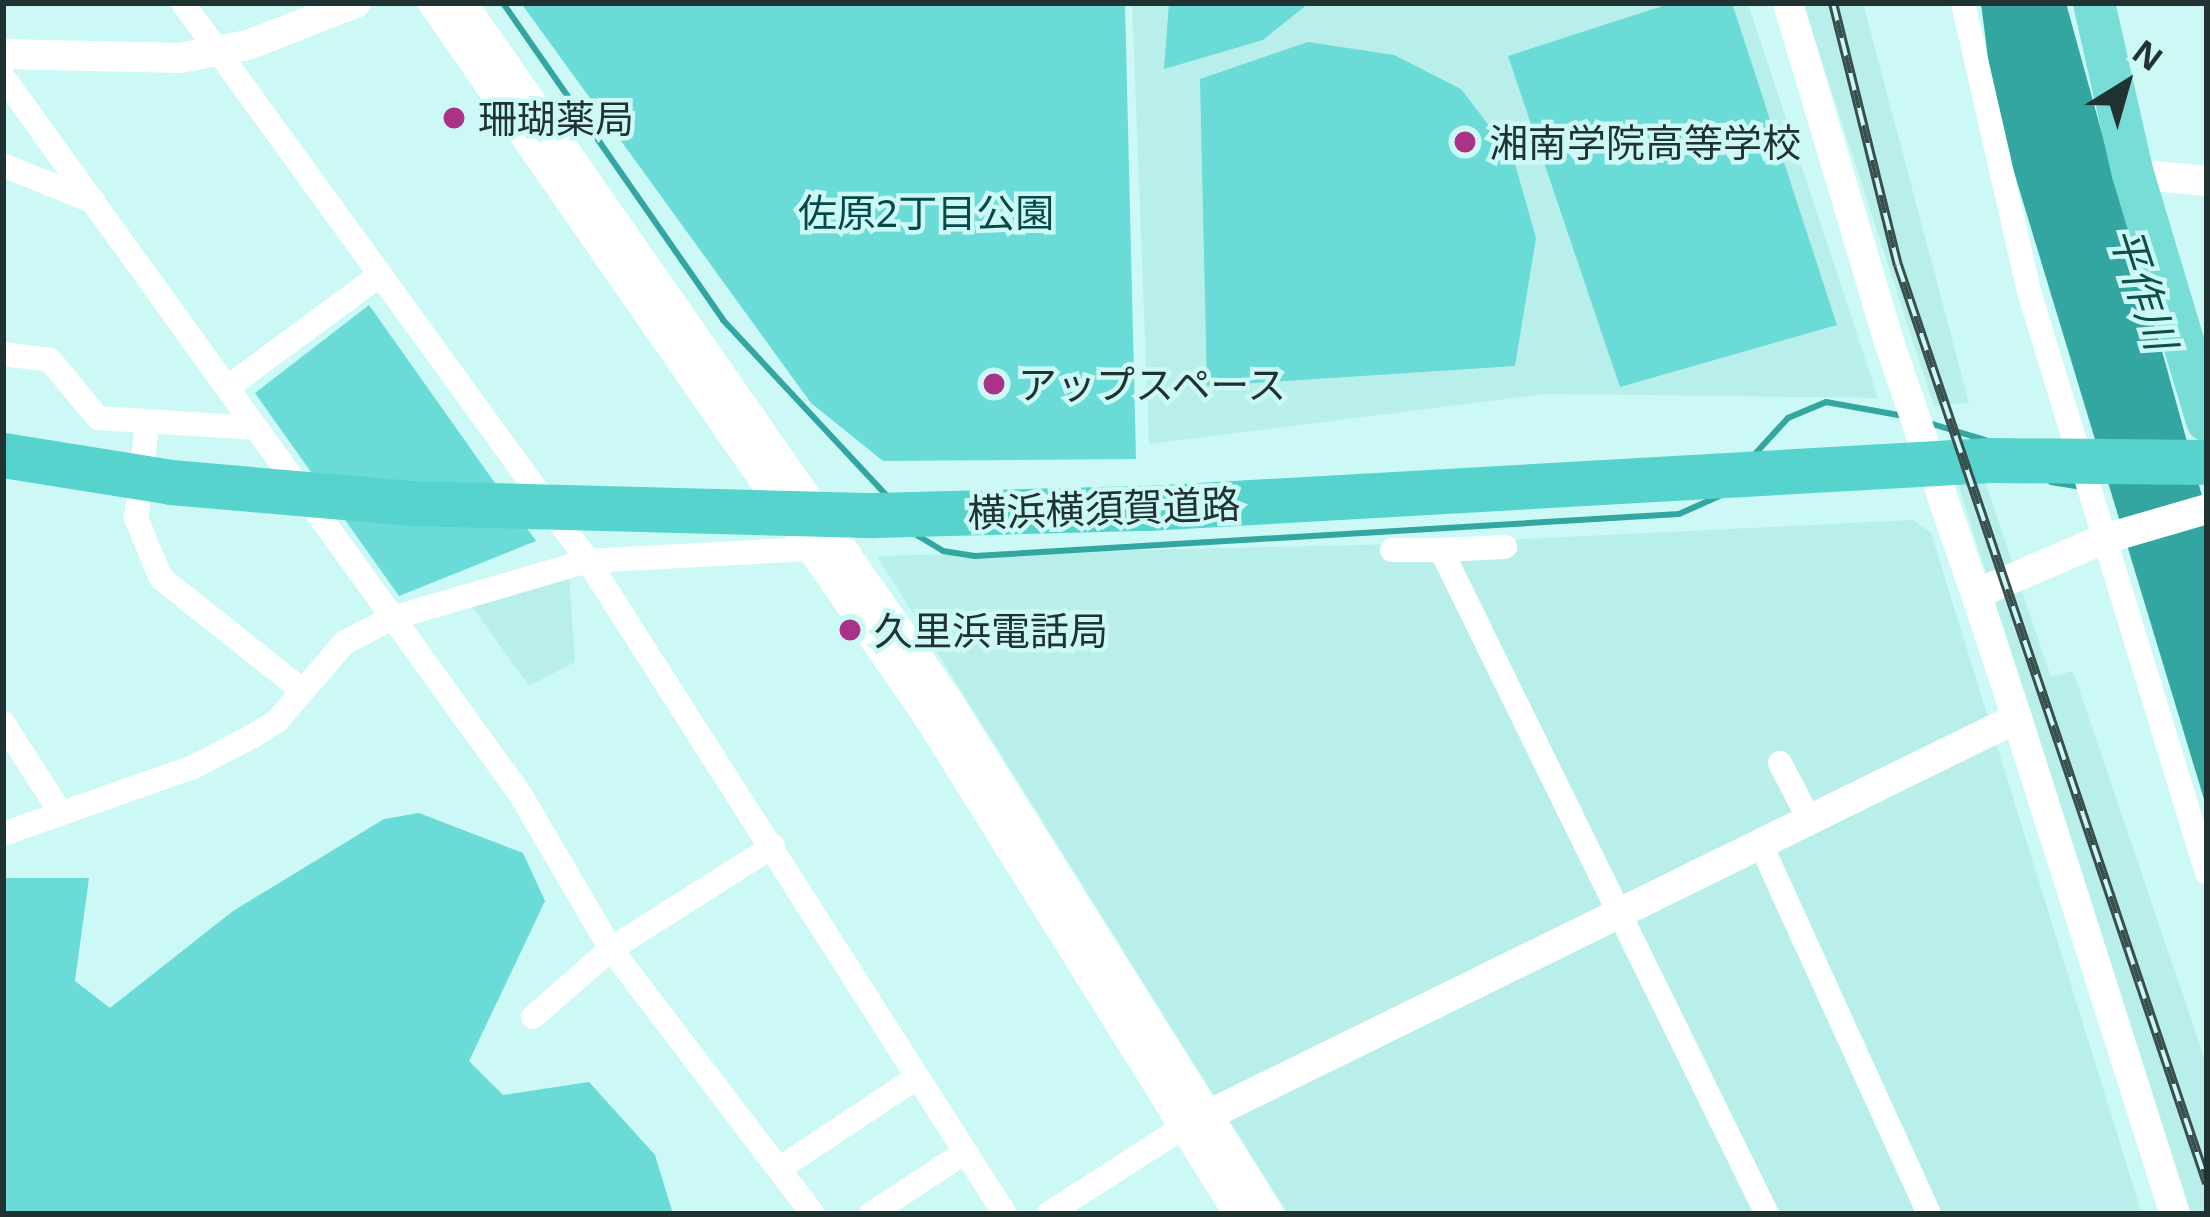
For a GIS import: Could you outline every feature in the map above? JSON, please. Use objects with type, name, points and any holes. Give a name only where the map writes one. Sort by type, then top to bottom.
[{"type":"highway","points":[[2094,3],[2145,172],[2207,421]]},
{"type":"highway","points":[[2118,3],[2145,172],[2207,336]]},
{"type":"highway","name":"横浜横須賀道路","points":[[3,455],[171,482],[387,501],[853,514],[1147,508],[1990,460],[2207,462]]},
{"type":"highway","name":"横浜横須賀道路","points":[[3,468],[210,500],[410,517],[854,528],[1150,522],[1996,476],[2207,478]]},
{"type":"street","points":[[182,3],[588,561],[1005,1214]]},
{"type":"street","points":[[3,54],[107,60],[219,51],[356,3]]},
{"type":"street","points":[[433,3],[829,547]]},
{"type":"street","points":[[462,3],[829,547],[1197,1122],[1269,1214]]},
{"type":"street","points":[[1788,3],[2175,1214]]},
{"type":"street","points":[[1963,3],[2030,295],[2089,491],[2110,537],[2207,873]]},
{"type":"street","points":[[3,77],[520,794],[610,949],[813,1214]]},
{"type":"street","points":[[3,165],[96,202]]},
{"type":"street","points":[[2145,172],[2207,181]]},
{"type":"street","points":[[228,387],[380,274]]},
{"type":"street","points":[[3,354],[50,360],[98,418],[148,425],[255,428]]},
{"type":"street","points":[[148,425],[136,518],[161,578],[303,691]]},
{"type":"street","points":[[1976,594],[2110,537],[2207,509]]},
{"type":"street","points":[[3,834],[193,767],[277,722],[344,643],[392,618],[588,561],[829,547]]},
{"type":"street","points":[[1392,550],[1505,547]]},
{"type":"street","points":[[1442,550],[1767,1214]]},
{"type":"street","points":[[1048,1214],[1197,1122],[2018,718]]},
{"type":"street","points":[[3,723],[61,813]]},
{"type":"street","points":[[1780,763],[1810,821]]},
{"type":"street","points":[[1761,845],[1928,1214]]},
{"type":"street","points":[[533,1017],[610,949],[773,846]]},
{"type":"street","points":[[779,1169],[916,1078]]},
{"type":"street","points":[[1197,1122],[1239,1214]]},
{"type":"street","points":[[871,1214],[964,1153]]},
{"type":"shaded area","name":"湘南学院高等学校","points":[[1132,3],[1748,3],[1878,398],[1546,394],[1149,444]]},
{"type":"shaded area","points":[[1803,3],[1863,3],[1969,403],[1934,406]]},
{"type":"shaded area","points":[[1945,443],[1974,448],[2051,677],[2073,671],[2207,1066],[2207,1214],[2189,1214]]},
{"type":"shaded area","points":[[1913,520],[1931,533],[2142,1214],[1288,1214],[877,556],[1442,543]]},
{"type":"shaded area","points":[[569,574],[575,662],[529,686],[470,604]]},
{"type":"green space","name":"佐原2丁目公園","points":[[521,3],[1125,3],[1136,459],[883,461],[811,403]]},
{"type":"green space","points":[[1169,3],[1309,3],[1263,40],[1164,69]]},
{"type":"green space","points":[[1672,3],[1732,3],[1837,325],[1620,387],[1508,56]]},
{"type":"green space","points":[[1308,42],[1394,55],[1461,89],[1513,157],[1536,238],[1515,366],[1207,386],[1200,79]]},
{"type":"green space","points":[[369,305],[536,541],[399,596],[255,393]]},
{"type":"green space","points":[[419,813],[523,853],[545,901],[469,1061],[503,1095],[589,1082],[655,1155],[673,1214],[3,1214],[3,878],[89,878],[75,981],[110,1008],[233,911],[384,819]]},
{"type":"water","name":"平作川","points":[[1981,3],[2066,3],[2207,514],[2207,809],[1994,106]]},
{"type":"waterway","points":[[503,3],[723,320],[890,499]]},
{"type":"waterway","points":[[1754,455],[1788,418],[1826,402],[1904,416]]},
{"type":"waterway","points":[[1929,423],[1985,440]]},
{"type":"waterway","points":[[2051,482],[2084,487]]},
{"type":"waterway","points":[[915,534],[943,551],[975,556],[1679,514],[1724,494]]},
{"type":"railway","points":[[1833,3],[1898,265],[2207,1183]]},
{"type":"place","name":"珊瑚薬局","points":[[454,118]]},
{"type":"place","name":"湘南学院高等学校","points":[[1465,142]]},
{"type":"place","name":"アップスペース","points":[[994,384]]},
{"type":"place","name":"久里浜電話局","points":[[850,630]]}]
